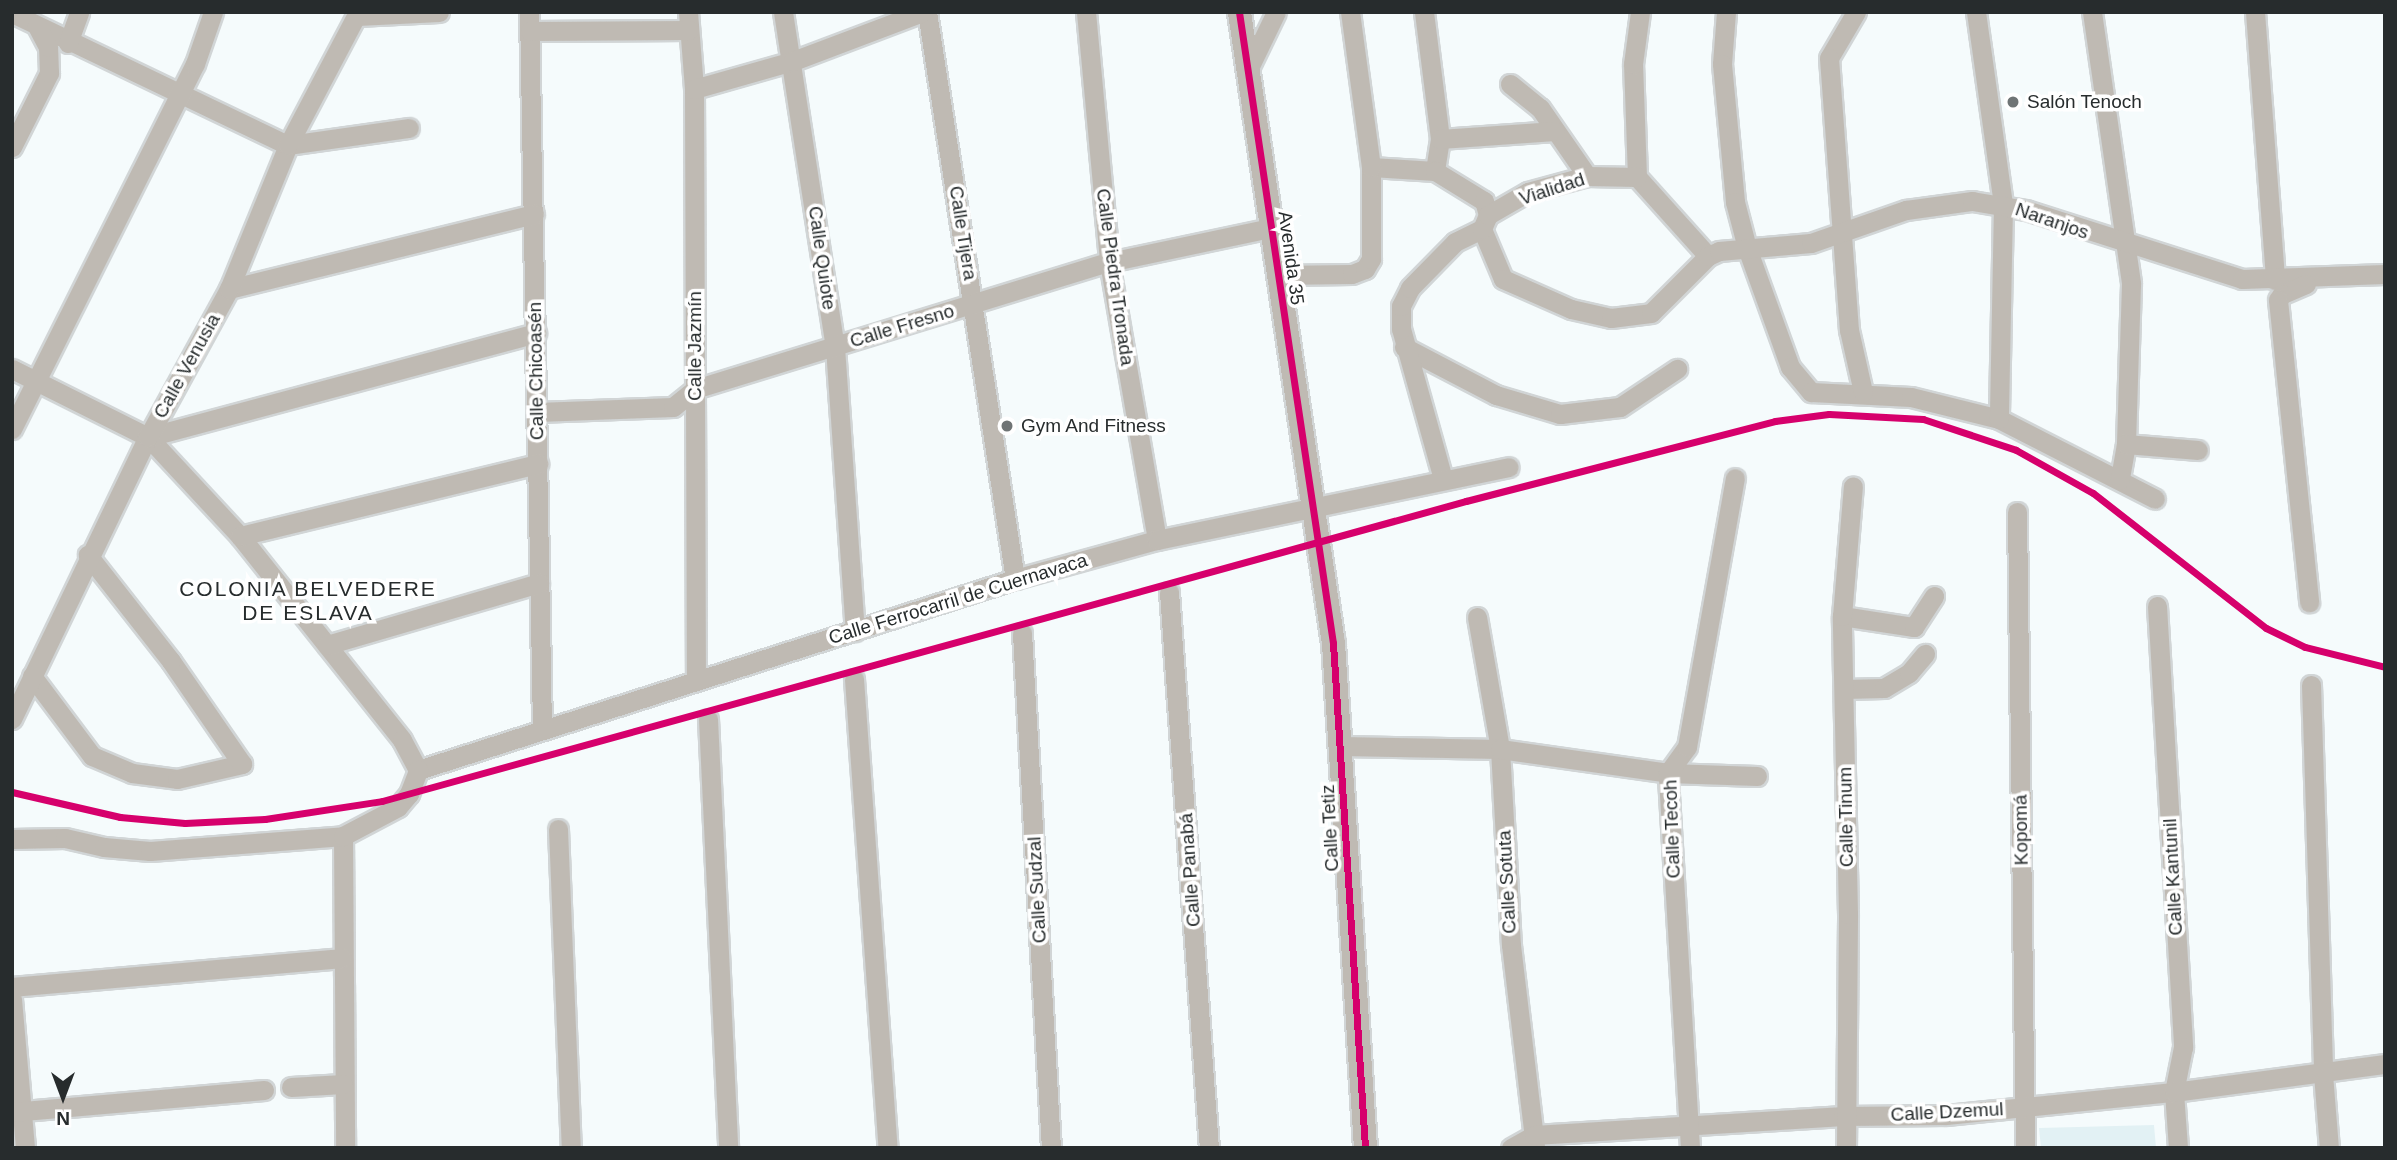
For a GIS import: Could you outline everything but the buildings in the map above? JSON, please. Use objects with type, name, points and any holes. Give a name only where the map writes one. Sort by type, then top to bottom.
[{"type":"street","points":[[12,12],[68,43],[288,145],[409,128]]},
{"type":"street","points":[[68,43],[79,12]]},
{"type":"street","points":[[12,429],[180,94],[213,12]]},
{"type":"street","points":[[357,14],[439,12]]},
{"type":"street","name":"Calle Quiote","points":[[783,12],[793,61],[835,347],[855,631]]},
{"type":"street","points":[[694,89],[793,61],[925,12]]},
{"type":"street","name":"Calle Tijera","points":[[925,12],[974,304],[1015,579]]},
{"type":"street","name":"Calle Piedra Tronada","points":[[1086,12],[1109,262],[1157,540]]},
{"type":"street","name":"Avenida 35","points":[[1239,12],[1312,508]]},
{"type":"street","points":[[1248,70],[1276,12]]},
{"type":"street","points":[[1277,275],[1352,274],[1365,269],[1371,259],[1371,167],[1350,12]]},
{"type":"street","points":[[1424,12],[1440,139],[1435,171]]},
{"type":"street","points":[[1371,167],[1435,171],[1484,201],[1485,222],[1503,279],[1571,309],[1611,318],[1651,313],[1708,256],[1637,177],[1633,64],[1640,12]]},
{"type":"street","points":[[1726,12],[1725,109],[1735,202],[1747,248],[1790,367],[1811,392],[1863,392],[1912,397],[1999,419],[2155,499]]},
{"type":"street","points":[[1856,12],[1829,58],[1839,230],[1854,365],[1863,392]]},
{"type":"street","points":[[1976,12],[2003,205],[1999,419]]},
{"type":"street","points":[[2092,12],[2131,284],[2126,443],[2120,479]]},
{"type":"street","points":[[2255,12],[2274,280]]},
{"type":"street","name":"Calle Venusia","points":[[12,719],[88,555],[148,436],[229,289],[288,145],[357,14]]},
{"type":"street","points":[[530,22],[689,21]]},
{"type":"street","name":"Calle Jazmín","points":[[689,21],[694,89],[696,680]]},
{"type":"street","name":"Calle Chicoasén","points":[[530,22],[542,730]]},
{"type":"street","points":[[12,147],[49,73],[48,47],[37,26]]},
{"type":"street","points":[[1510,84],[1540,108],[1587,176]]},
{"type":"street","points":[[1440,139],[1555,131]]},
{"type":"street","name":"Vialidad","points":[[1443,479],[1404,347],[1401,306],[1410,288],[1455,242],[1528,192],[1587,176],[1637,177]]},
{"type":"street","name":"Naranjos","points":[[1708,256],[1747,248],[1811,243],[1839,230],[1906,210],[1972,201],[2003,205],[2242,279],[2274,280],[2385,274]]},
{"type":"street","points":[[229,289],[534,214]]},
{"type":"street","name":"Calle Fresno","points":[[537,412],[673,407],[695,388],[1109,262],[1270,228]]},
{"type":"street","points":[[2309,602],[2278,300],[2282,293],[2311,278]]},
{"type":"street","points":[[148,436],[536,333]]},
{"type":"street","points":[[1404,347],[1496,395],[1560,414],[1620,407],[1676,369]]},
{"type":"street","points":[[12,369],[148,436],[240,536],[402,740],[418,770],[409,794],[398,807],[343,836],[150,851],[104,847],[65,838],[12,839]]},
{"type":"street","points":[[2126,443],[2198,450]]},
{"type":"street","points":[[240,536],[538,464]]},
{"type":"street","name":"Calle Ferrocarril de Cuernavaca","points":[[418,770],[1015,579],[1157,540],[1509,467]]},
{"type":"street","name":"Calle Tecoh","points":[[1690,1148],[1668,773],[1687,747],[1735,478]]},
{"type":"street","name":"Calle Tinum","points":[[1846,1148],[1843,1116],[1848,914],[1842,616],[1853,486]]},
{"type":"street","name":"Calle Tetiz","points":[[1312,508],[1333,643],[1342,746],[1365,1148]]},
{"type":"street","name":"Kopomá","points":[[2017,512],[2025,1148]]},
{"type":"street","points":[[32,676],[92,756],[132,773],[177,779],[242,764],[172,661],[88,555]]},
{"type":"street","points":[[327,645],[539,583]]},
{"type":"street","name":"Calle Panabá","points":[[1169,592],[1209,1148]]},
{"type":"street","points":[[1842,616],[1914,627],[1934,596]]},
{"type":"street","name":"Calle Kantunil","points":[[2157,606],[2183,1047],[2174,1092],[2178,1148]]},
{"type":"street","name":"Calle Sotuta","points":[[1477,617],[1500,749],[1511,945],[1534,1142]]},
{"type":"street","name":"Calle Sudzal","points":[[1022,633],[1051,1148]]},
{"type":"street","points":[[1844,689],[1884,688],[1909,673],[1926,654]]},
{"type":"street","points":[[854,679],[888,1148]]},
{"type":"street","points":[[2311,685],[2323,1074],[2329,1148]]},
{"type":"street","points":[[708,719],[729,1148]]},
{"type":"street","points":[[1342,746],[1500,749],[1668,773],[1757,776]]},
{"type":"street","points":[[558,829],[571,1148]]},
{"type":"street","points":[[343,836],[345,1148]]},
{"type":"street","points":[[12,987],[342,958]]},
{"type":"street","points":[[12,999],[17,1112],[25,1148]]},
{"type":"street","name":"Calle Dzemul","points":[[1511,1148],[1534,1142],[1689,1126],[1843,1116],[1946,1115],[2174,1092],[2385,1064]]},
{"type":"street","points":[[291,1087],[343,1084]]},
{"type":"street","points":[[17,1112],[264,1090]]},
{"type":"shaded area","points":[[2154,1125],[2156,1148],[2041,1148],[2039,1128]]},
{"type":"cycle path","points":[[1239,12],[1333,643],[1365,1148]]},
{"type":"cycle path","points":[[12,792],[120,817],[185,823],[265,819],[382,801],[1466,501],[1775,421],[1829,414],[1923,419],[2016,450],[2093,493],[2266,628],[2305,647],[2385,667]]},
{"type":"place","name":"Salón Tenoch","points":[[2013,102]]},
{"type":"place","name":"Gym And Fitness","points":[[1007,426]]},
{"type":"district","name":"COLONIA BELVEDERE DE ESLAVA","points":[[308,601]]}]
